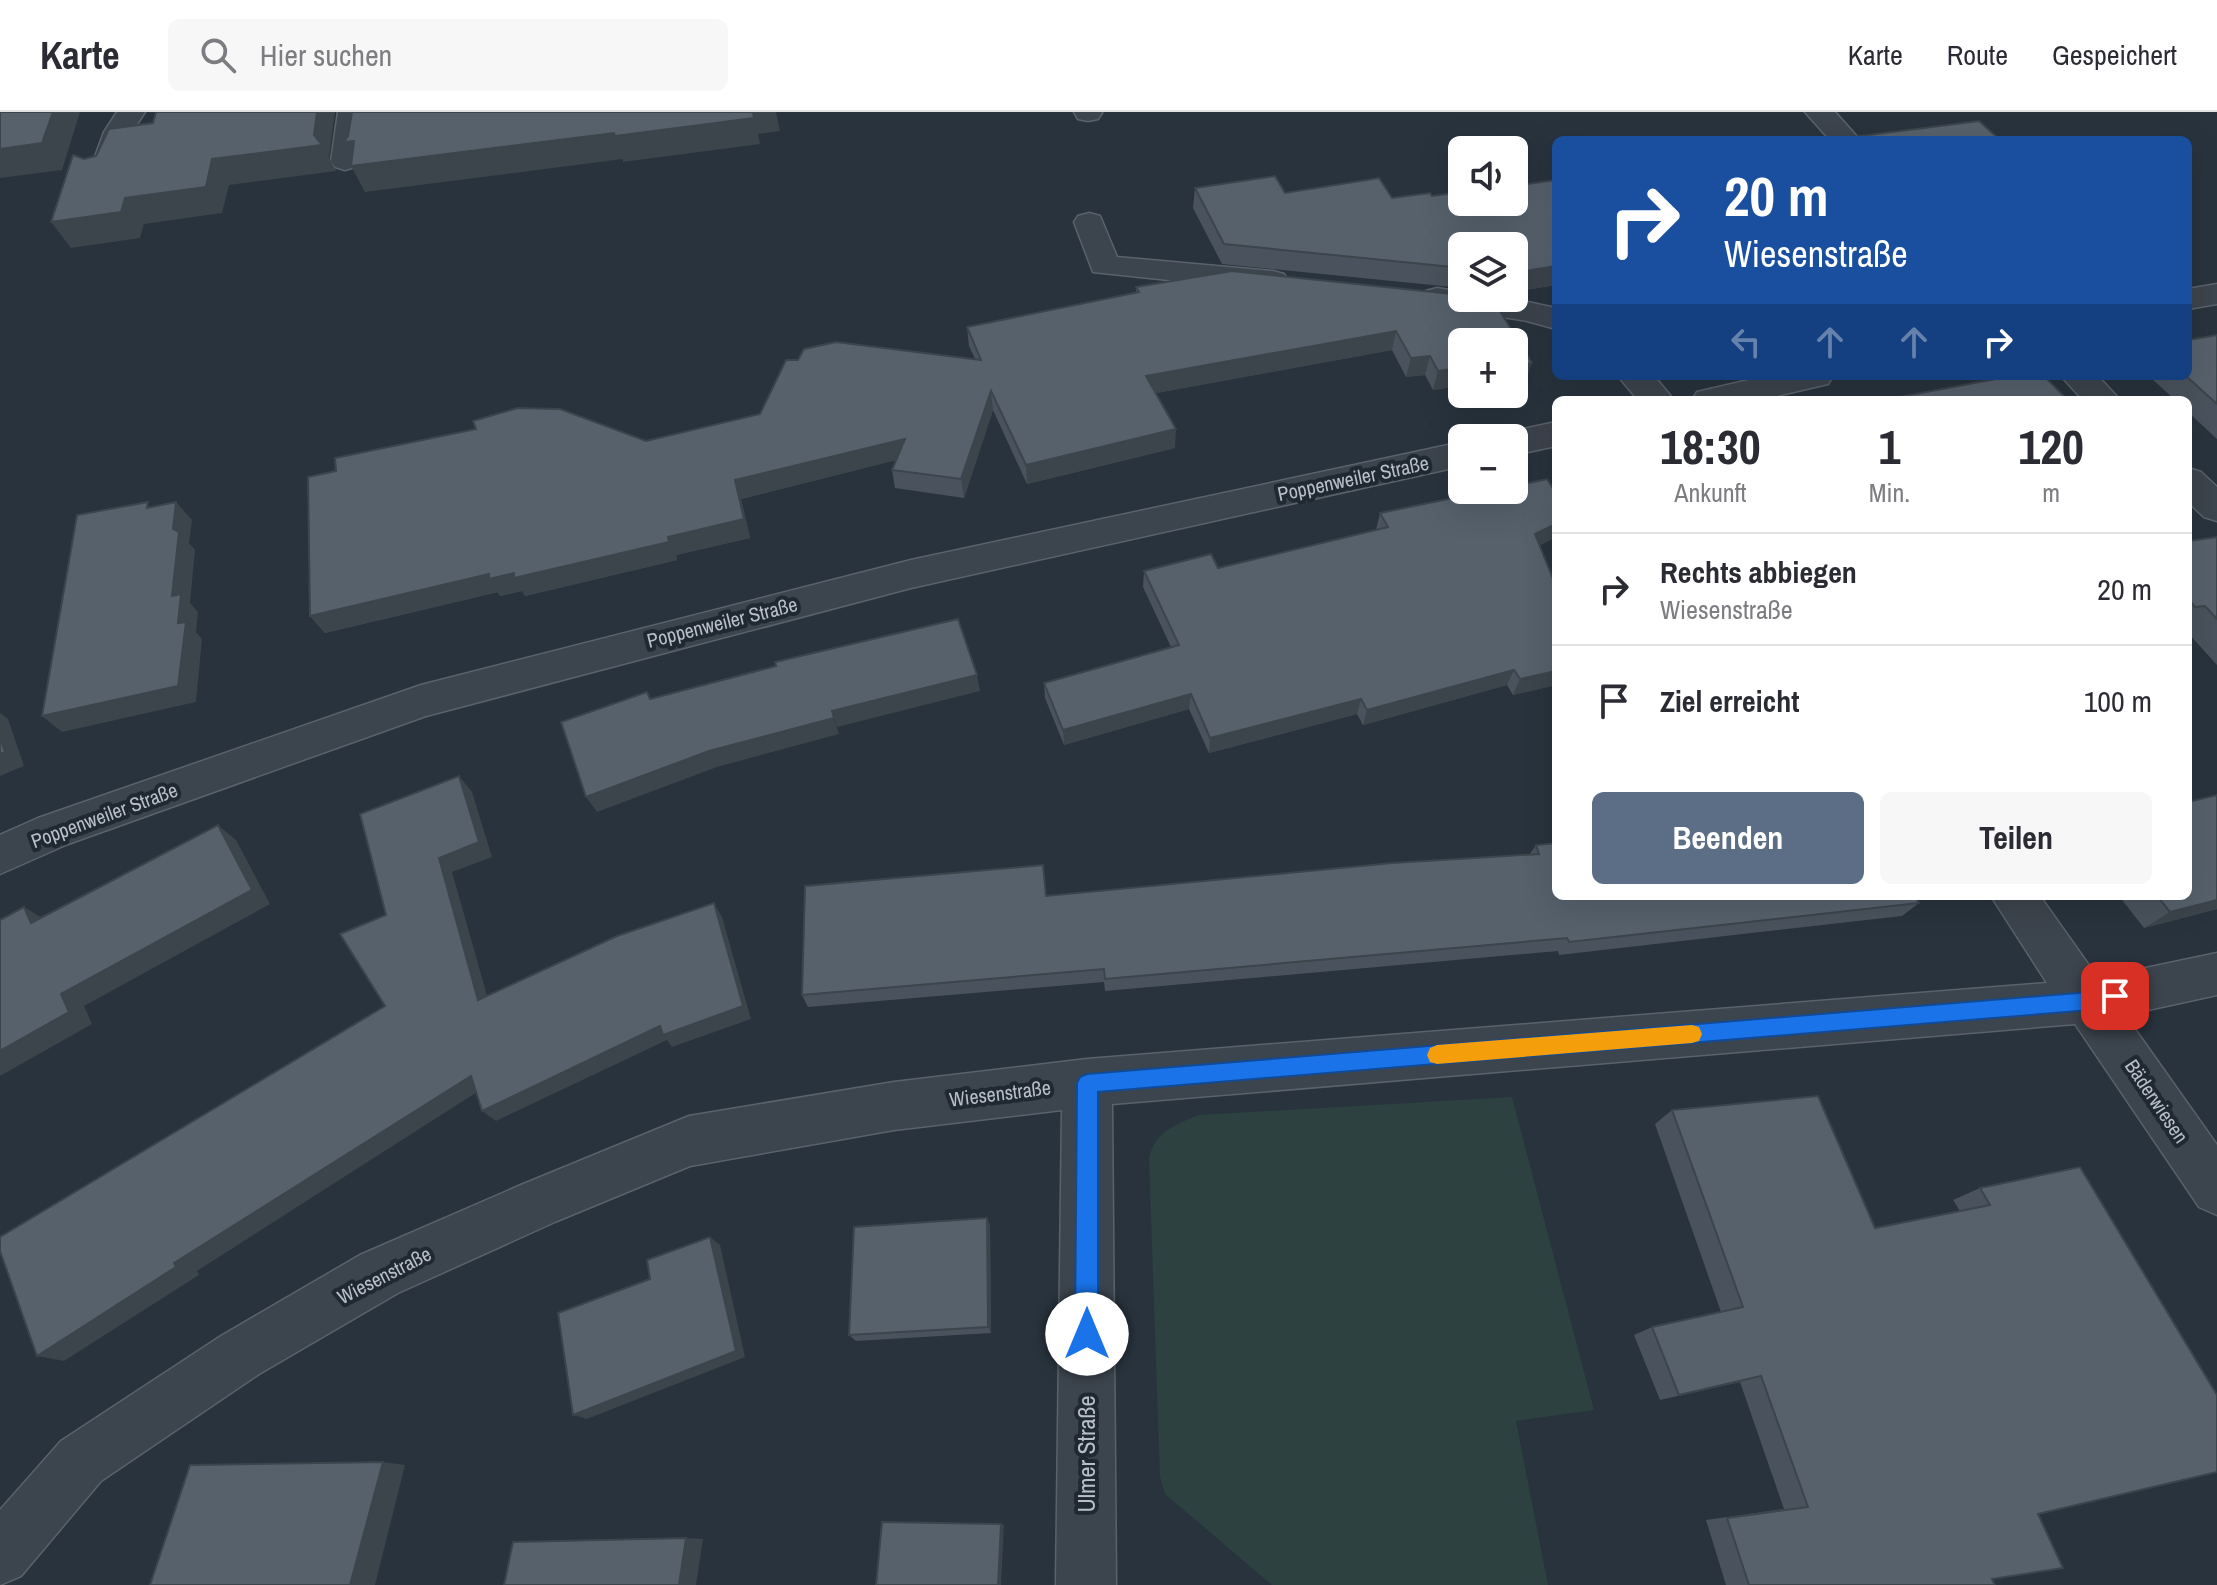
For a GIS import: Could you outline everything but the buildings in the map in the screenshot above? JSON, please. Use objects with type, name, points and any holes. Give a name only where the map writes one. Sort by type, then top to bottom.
[{"type":"street","points":[[104,173],[118,132],[131,112]]},
{"type":"street","points":[[345,161],[352,112]]},
{"type":"street","points":[[1819,112],[1842,136]]},
{"type":"street","points":[[1089,222],[1104,265],[1299,284]]},
{"type":"street","points":[[2192,298],[2217,294]]},
{"type":"street","points":[[1409,296],[1488,304],[1552,318]]},
{"type":"street","points":[[1639,380],[1653,396]]},
{"type":"street","points":[[1727,396],[1798,380]]},
{"type":"street","points":[[2082,380],[2099,396]]},
{"type":"street","points":[[1528,440],[1552,435]]},
{"type":"street","name":"Poppenweiler Straße","points":[[0,855],[53,831],[421,701],[911,574],[1448,457]]},
{"type":"street","points":[[2192,485],[2217,508]]},
{"type":"street","name":"Bäderwiesen","points":[[2017,900],[2090,1001],[2217,1189]]},
{"type":"street","name":"Wiesenstraße","points":[[0,1555],[81,1461],[240,1355],[379,1274],[689,1141],[894,1106],[1087,1083],[2090,1001],[2217,974]]},
{"type":"street","name":"Ulmer Straße","points":[[1086,1585],[1087,1083]]},
{"type":"green space","points":[[1512,1097],[1594,1410],[1516,1421],[1548,1585],[1272,1585],[1165,1494],[1160,1477],[1149,1158],[1152,1149],[1167,1130],[1199,1115]]},
{"type":"slow traffic","points":[[1437,1055],[1692,1034]]},
{"type":"route","points":[[1087,1334],[1087,1083],[2090,1001],[2115,996]]}]
